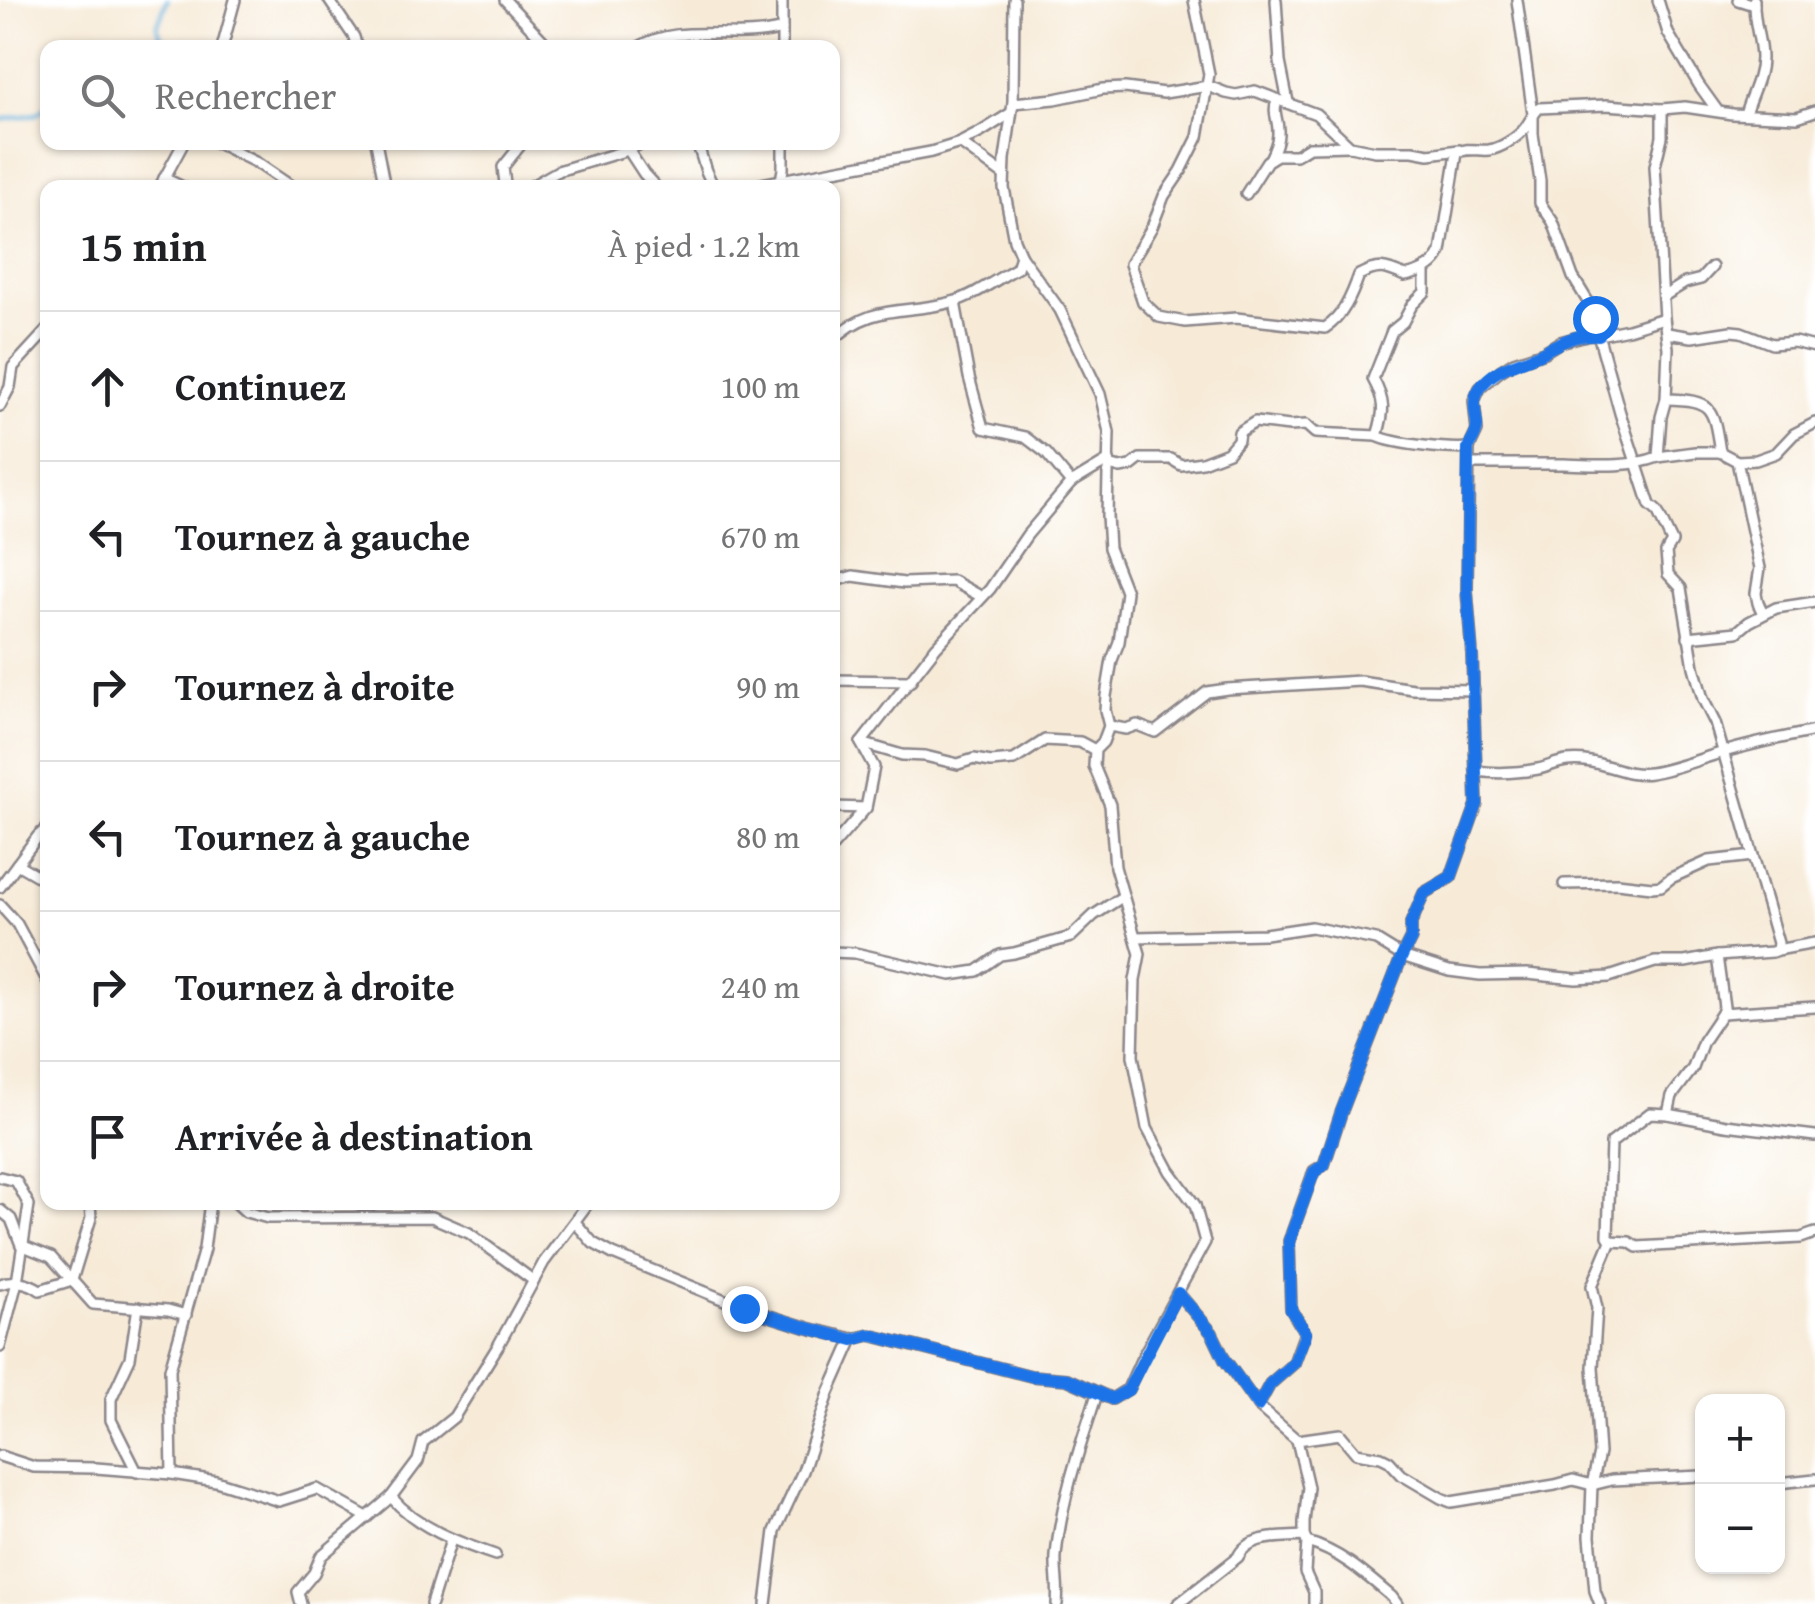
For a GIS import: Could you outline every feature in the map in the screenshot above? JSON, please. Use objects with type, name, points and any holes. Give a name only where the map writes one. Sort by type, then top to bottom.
[{"type":"street","points":[[224,40],[235,0]]},
{"type":"street","points":[[329,0],[355,40]]},
{"type":"street","points":[[506,0],[543,40]]},
{"type":"street","points":[[782,0],[782,40]]},
{"type":"street","points":[[575,1222],[593,1243],[613,1254],[744,1308],[853,1340],[870,1335],[1031,1376],[1067,1379],[1112,1399],[1128,1390],[1205,1242],[1195,1205],[1157,1149],[1142,1111],[1134,1056],[1135,980],[1140,954],[1115,867],[1110,805],[1094,766],[1096,750],[1109,726],[1106,696],[1112,660],[1120,642],[1126,592],[1109,548],[1109,432],[1100,394],[1060,310],[1014,240],[1004,175],[1012,108],[1014,0]]},
{"type":"street","points":[[1194,0],[1209,74],[1198,137],[1130,264],[1143,302],[1159,317],[1185,322],[1236,318],[1325,328],[1335,322],[1359,275],[1372,268],[1386,268],[1405,276],[1425,270],[1438,260],[1458,150]]},
{"type":"street","points":[[1246,194],[1270,158],[1278,137],[1274,112],[1282,101],[1276,0]]},
{"type":"street","points":[[1518,0],[1540,203],[1554,222],[1573,277],[1590,305],[1650,505],[1657,510],[1672,539],[1666,564],[1670,578],[1681,588],[1694,667],[1715,723],[1777,938],[1777,950]]},
{"type":"street","points":[[1658,0],[1668,33],[1717,110]]},
{"type":"street","points":[[1738,0],[1754,3],[1754,26],[1761,53],[1744,114]]},
{"type":"street","points":[[652,40],[662,35],[764,34],[782,28]]},
{"type":"street","points":[[783,150],[781,180],[898,159],[960,142],[982,132],[1012,108],[1103,89],[1164,93],[1208,86],[1236,95],[1254,90],[1316,114],[1350,146]]},
{"type":"street","points":[[1270,158],[1296,155],[1309,147],[1350,146],[1429,154],[1489,150],[1524,130],[1540,108],[1555,106],[1685,107],[1796,118],[1815,111]]},
{"type":"street","points":[[1658,458],[1666,399],[1667,333],[1655,166],[1662,138],[1662,109]]},
{"type":"street","points":[[960,142],[1004,175]]},
{"type":"street","points":[[164,180],[180,150]]},
{"type":"street","points":[[231,150],[282,180]]},
{"type":"street","points":[[377,150],[383,180]]},
{"type":"street","points":[[505,180],[503,167],[516,150]]},
{"type":"street","points":[[541,180],[615,150]]},
{"type":"street","points":[[629,150],[650,180]]},
{"type":"street","points":[[700,150],[711,180]]},
{"type":"street","points":[[840,333],[865,317],[955,302],[1016,268],[1021,256]]},
{"type":"street","points":[[1664,296],[1685,282],[1701,279],[1712,267]]},
{"type":"street","points":[[1377,436],[1382,392],[1374,379],[1392,331],[1424,292],[1425,270]]},
{"type":"street","points":[[955,302],[983,428],[1026,438],[1046,453],[1071,483]]},
{"type":"street","points":[[1258,1406],[1270,1384],[1294,1363],[1306,1333],[1291,1310],[1289,1241],[1314,1172],[1324,1165],[1411,938],[1411,923],[1424,893],[1451,877],[1477,804],[1467,590],[1468,448],[1477,431],[1474,401],[1488,380],[1514,362],[1560,342],[1664,318]]},
{"type":"street","points":[[1667,333],[1692,338],[1742,332],[1772,344],[1794,342],[1815,347]]},
{"type":"street","points":[[0,406],[10,387],[13,367],[40,339]]},
{"type":"street","points":[[1666,399],[1703,402],[1710,410],[1720,452]]},
{"type":"street","points":[[1109,463],[1120,468],[1140,459],[1171,460],[1181,465],[1202,462],[1228,452],[1239,432],[1255,422],[1306,425],[1315,433],[1377,436],[1411,444],[1468,448]]},
{"type":"street","points":[[1469,464],[1638,463],[1696,452],[1720,452],[1737,461],[1756,460],[1776,453],[1794,434],[1815,423]]},
{"type":"street","points":[[1737,461],[1760,568],[1756,593],[1763,614]]},
{"type":"street","points":[[861,743],[1071,483],[1109,463]]},
{"type":"street","points":[[840,580],[854,576],[904,583],[953,581],[982,597]]},
{"type":"street","points":[[1688,637],[1736,632],[1763,614],[1786,605],[1815,602]]},
{"type":"street","points":[[840,680],[911,680]]},
{"type":"street","points":[[1109,726],[1126,729],[1137,725],[1154,732],[1207,692],[1227,689],[1360,681],[1413,689],[1474,690]]},
{"type":"street","points":[[1476,771],[1498,774],[1582,760],[1631,774],[1649,773],[1815,732]]},
{"type":"street","points":[[861,743],[902,755],[958,764],[974,759],[1014,760],[1045,740],[1080,742],[1096,750]]},
{"type":"street","points":[[840,838],[866,808],[874,767],[861,743]]},
{"type":"street","points":[[840,808],[866,808]]},
{"type":"street","points":[[0,887],[40,837]]},
{"type":"street","points":[[1564,884],[1617,882],[1661,886],[1709,861],[1753,856]]},
{"type":"street","points":[[17,864],[40,877]]},
{"type":"street","points":[[840,952],[951,975],[964,973],[977,970],[1000,955],[1071,937],[1094,914],[1122,897]]},
{"type":"street","points":[[0,905],[18,924],[40,967]]},
{"type":"street","points":[[1136,938],[1265,934],[1311,926],[1376,940],[1402,956],[1448,971],[1576,979],[1608,977],[1655,962],[1685,962],[1815,944]]},
{"type":"street","points":[[1668,1114],[1672,1096],[1693,1068],[1703,1042],[1722,1013],[1717,956]]},
{"type":"street","points":[[1722,1013],[1815,1007]]},
{"type":"street","points":[[1611,1241],[1608,1236],[1612,1143],[1650,1113],[1815,1136]]},
{"type":"street","points":[[0,1177],[16,1181],[29,1206],[0,1347]]},
{"type":"street","points":[[0,1210],[11,1219],[21,1246]]},
{"type":"street","points":[[72,1280],[90,1210]]},
{"type":"street","points":[[172,1474],[170,1369],[204,1250],[209,1210]]},
{"type":"street","points":[[244,1210],[268,1218],[432,1216],[470,1233],[534,1280]]},
{"type":"street","points":[[321,1218],[322,1210]]},
{"type":"street","points":[[302,1604],[298,1592],[314,1573],[320,1556],[391,1497],[418,1462],[423,1442],[454,1417],[544,1262],[583,1210]]},
{"type":"street","points":[[1611,1241],[1629,1242],[1637,1247],[1666,1247],[1801,1238],[1815,1233]]},
{"type":"street","points":[[1600,1604],[1592,1573],[1590,1536],[1592,1485],[1600,1453],[1593,1366],[1597,1308],[1592,1286],[1611,1241]]},
{"type":"street","points":[[21,1246],[51,1256],[93,1304],[168,1310],[186,1316]]},
{"type":"street","points":[[0,1284],[30,1283],[40,1290],[72,1280]]},
{"type":"street","points":[[1178,1293],[1212,1333],[1225,1360],[1258,1406],[1298,1440],[1308,1488],[1305,1572],[1314,1592],[1314,1604]]},
{"type":"street","points":[[137,1472],[112,1420],[111,1399],[130,1358],[138,1308]]},
{"type":"street","points":[[766,1604],[775,1531],[803,1471],[829,1392],[853,1340]]},
{"type":"street","points":[[1056,1604],[1059,1576],[1055,1562],[1062,1516],[1096,1394]]},
{"type":"street","points":[[1298,1440],[1340,1434],[1356,1453],[1389,1461],[1402,1475],[1451,1502],[1573,1480],[1592,1485],[1612,1480],[1695,1476]]},
{"type":"street","points":[[0,1456],[34,1467],[172,1474],[216,1481],[279,1501],[317,1489],[367,1517]]},
{"type":"street","points":[[1785,1482],[1815,1480]]},
{"type":"street","points":[[391,1497],[404,1511],[451,1540],[496,1555]]},
{"type":"street","points":[[1178,1604],[1255,1540],[1306,1539],[1340,1555],[1398,1604]]},
{"type":"street","points":[[431,1604],[451,1540]]},
{"type":"waterway","points":[[162,40],[157,27],[167,0]]},
{"type":"waterway","points":[[0,120],[40,111]]},
{"type":"route","points":[[744,1308],[853,1340],[870,1335],[1031,1376],[1067,1379],[1112,1399],[1128,1390],[1178,1293],[1212,1333],[1225,1360],[1258,1406],[1270,1384],[1294,1363],[1306,1333],[1291,1310],[1289,1241],[1314,1172],[1324,1165],[1411,938],[1411,923],[1424,893],[1451,877],[1477,804],[1467,590],[1468,448],[1477,431],[1474,401],[1480,388],[1514,362],[1560,342],[1599,335],[1595,318]]}]
